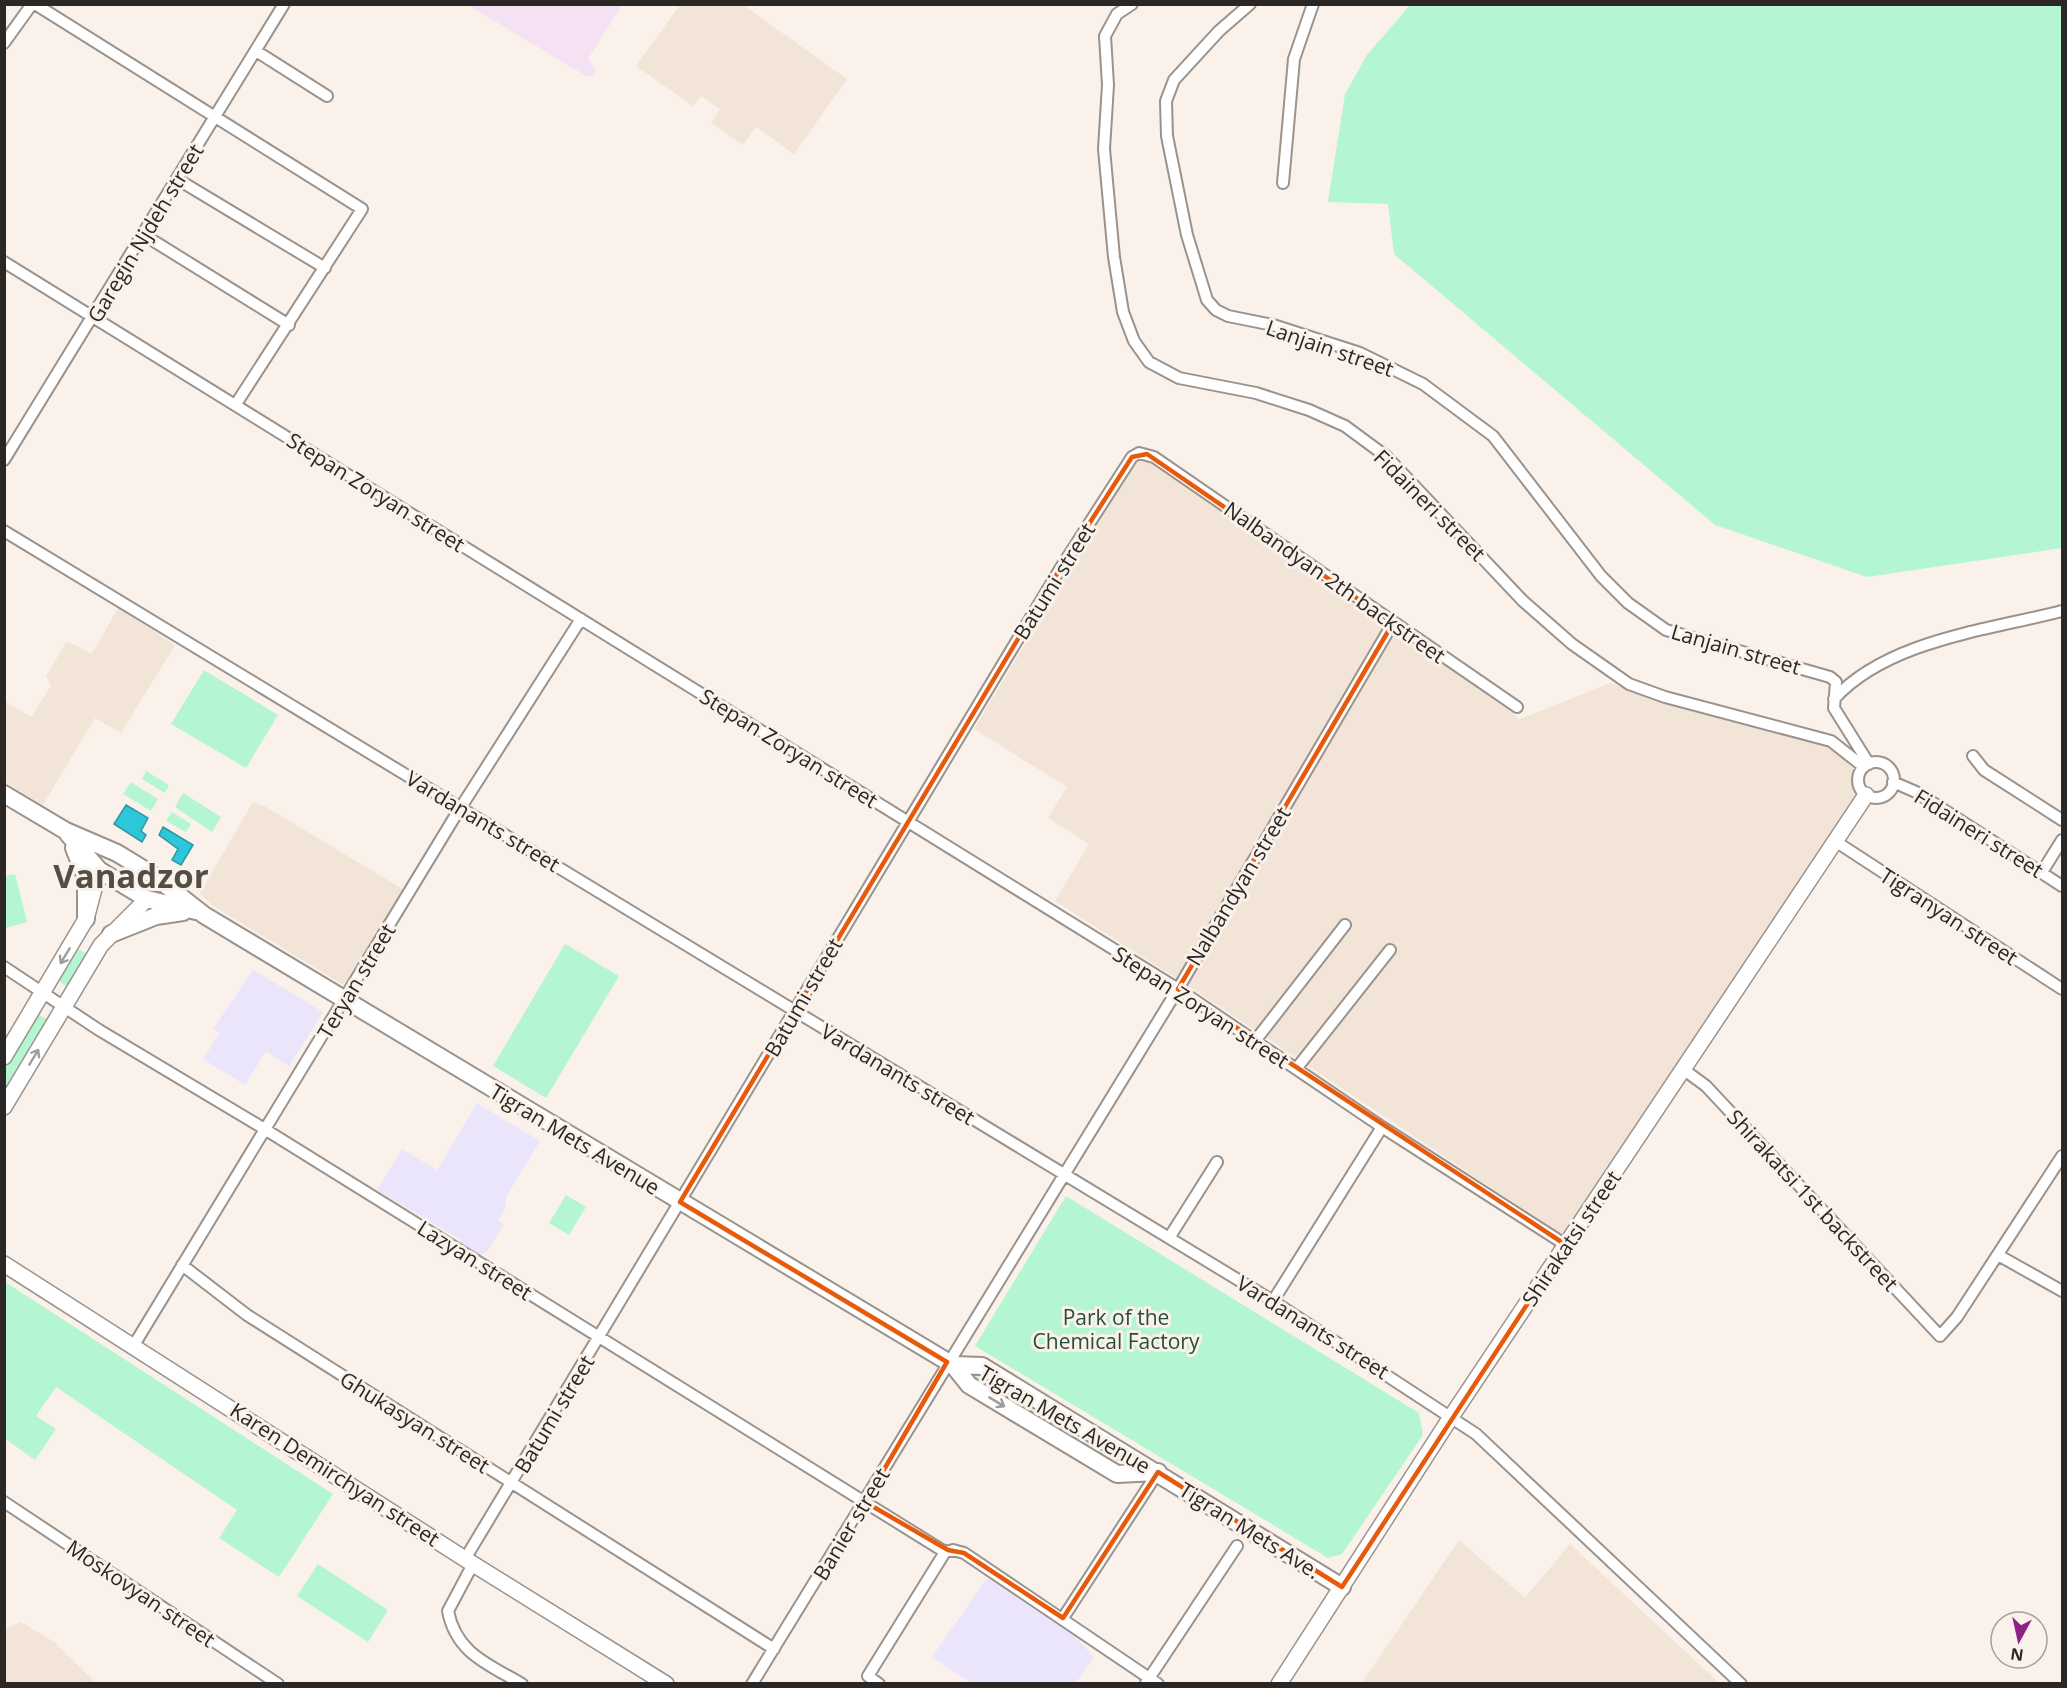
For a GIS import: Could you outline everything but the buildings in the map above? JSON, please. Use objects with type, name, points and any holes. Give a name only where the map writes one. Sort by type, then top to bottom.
[{"type":"main road","name":"Tigran Mets Avenue","points":[[4,794],[66,831],[117,854],[153,875],[199,912],[950,1364],[969,1385],[1117,1473],[1158,1472]]},
{"type":"main road","name":"Tigran Mets Avenue","points":[[66,831],[99,870],[147,899],[199,912]]},
{"type":"main road","points":[[66,831],[86,878],[86,919]]},
{"type":"main road","points":[[99,870],[104,855],[110,852],[117,854]]},
{"type":"main road","points":[[147,899],[156,893],[159,886],[153,875]]},
{"type":"main road","points":[[111,934],[156,916],[199,912]]},
{"type":"main road","name":"Tigran Mets Avenue","points":[[950,1364],[982,1366],[1158,1472]]},
{"type":"main road","name":"Tigran Mets Ave.","points":[[1158,1472],[1342,1587]]},
{"type":"street","name":"Garegin Njdeh street","points":[[4,460],[94,317],[284,4]]},
{"type":"street","name":"Fidaineri street","points":[[1132,4],[1118,14],[1106,36],[1108,85],[1104,149],[1114,257],[1124,312],[1134,341],[1149,362],[1179,378],[1256,393],[1309,410],[1345,426],[1387,457],[1523,601],[1572,644],[1629,684],[1665,697],[1831,741],[1867,765]]},
{"type":"street","name":"Lanjain street","points":[[1250,4],[1219,31],[1174,80],[1166,101],[1167,136],[1187,236],[1207,300],[1228,316],[1273,325],[1360,353],[1423,384],[1493,436],[1601,576],[1647,618],[1678,635],[1830,677],[1836,682],[1834,699],[1839,719],[1867,765]]},
{"type":"street","points":[[1283,183],[1294,59],[1313,4]]},
{"type":"street","points":[[4,43],[39,6],[362,209],[236,404]]},
{"type":"street","points":[[256,51],[327,96]]},
{"type":"street","points":[[177,179],[325,268]]},
{"type":"street","points":[[144,235],[289,325]]},
{"type":"street","name":"Stepan Zoryan street","points":[[4,262],[1178,989],[1382,1127],[1566,1245]]},
{"type":"street","name":"Batumi street","points":[[522,1683],[478,1658],[456,1638],[448,1611],[469,1561],[512,1484],[680,1202],[1060,569],[1132,457],[1138,453],[1154,457]]},
{"type":"street","name":"Nalbandyan 2th backstreet","points":[[1154,457],[1517,707]]},
{"type":"street","name":"Vardanants street","points":[[4,531],[1273,1301],[1451,1417],[1476,1434],[1741,1683]]},
{"type":"street","points":[[1834,699],[1851,683],[1882,663],[1900,656],[1970,631],[2062,611]]},
{"type":"street","name":"Teryan street","points":[[134,1345],[460,807],[581,619]]},
{"type":"street","name":"Nalbandyan street","points":[[950,1364],[1063,1174],[1178,989],[1394,623]]},
{"type":"street","points":[[1972,756],[1984,770],[2062,820]]},
{"type":"street","points":[[1875,763],[1888,767],[1893,782],[1884,796],[1872,798],[1866,795],[1858,782],[1867,765],[1875,763]]},
{"type":"street","name":"Fidaineri street","points":[[1893,782],[1916,792],[2062,886]]},
{"type":"street","name":"Shirakatsi street","points":[[1279,1683],[1451,1417],[1866,795]]},
{"type":"street","points":[[2042,872],[2062,840]]},
{"type":"street","name":"Tigranyan street","points":[[1835,841],[2062,989]]},
{"type":"street","points":[[4,1057],[86,919],[99,870]]},
{"type":"street","points":[[4,1107],[111,934],[147,899]]},
{"type":"street","points":[[1255,1041],[1345,925]]},
{"type":"street","points":[[1296,1069],[1390,950]]},
{"type":"street","name":"Lazyan street","points":[[4,967],[64,1007],[945,1552],[953,1550],[964,1553],[1063,1618],[1151,1682]]},
{"type":"street","name":"Shirakatsi 1st backstreet","points":[[1683,1069],[1707,1086],[1940,1336],[1958,1317],[1998,1255]]},
{"type":"street","points":[[1273,1301],[1382,1127]]},
{"type":"street","points":[[2062,1156],[1998,1255],[2062,1291]]},
{"type":"street","points":[[1169,1238],[1217,1162]]},
{"type":"street","name":"Karen Demirchyan street","points":[[4,1264],[469,1561],[666,1683]]},
{"type":"street","name":"Ghukasyan street","points":[[182,1265],[247,1315],[774,1649]]},
{"type":"street","name":"Banier street","points":[[752,1683],[950,1364]]},
{"type":"street","points":[[1063,1618],[1158,1472]]},
{"type":"street","name":"Moskovyan street","points":[[4,1502],[278,1683]]},
{"type":"street","points":[[1151,1682],[1237,1546]]},
{"type":"street","points":[[879,1683],[868,1676],[945,1552]]},
{"type":"highlighted area","points":[[1147,454],[1393,623],[1178,989],[1566,1245],[1342,1587],[1158,1472],[1063,1618],[964,1553],[948,1550],[865,1502],[947,1362],[680,1202],[1060,569],[1132,457]]},
{"type":"shaded area","points":[[468,5],[622,5],[588,59],[596,70],[592,76],[588,77]]},
{"type":"shaded area","points":[[680,5],[743,5],[847,79],[794,154],[756,127],[743,145],[711,123],[720,109],[701,96],[693,106],[636,66]]},
{"type":"shaded area","points":[[1146,458],[1386,622],[1520,719],[1610,683],[1667,705],[1830,745],[1853,769],[1854,801],[1571,1231],[1561,1234],[1187,985],[1055,901],[1089,844],[1048,818],[1067,787],[974,729],[1134,462]]},
{"type":"shaded area","points":[[118,608],[175,645],[121,733],[95,718],[43,805],[5,782],[5,701],[31,717],[51,686],[46,676],[67,641],[92,654]]},
{"type":"shaded area","points":[[253,802],[266,807],[404,890],[351,981],[342,984],[213,906],[200,893]]},
{"type":"shaded area","points":[[253,970],[323,1012],[289,1066],[266,1051],[245,1085],[203,1059],[220,1033],[213,1029]]},
{"type":"shaded area","points":[[477,1103],[540,1141],[506,1197],[505,1209],[498,1220],[504,1224],[488,1251],[479,1256],[459,1244],[461,1240],[377,1190],[402,1149],[437,1170]]},
{"type":"shaded area","points":[[1459,1540],[1525,1598],[1570,1544],[1719,1683],[1362,1683]]},
{"type":"shaded area","points":[[987,1578],[1074,1636],[1086,1648],[1093,1658],[1076,1683],[971,1683],[932,1657]]},
{"type":"shaded area","points":[[21,1622],[54,1642],[96,1683],[5,1683],[5,1629]]},
{"type":"green space","points":[[1411,4],[2062,5],[2062,548],[1867,577],[1715,525],[1394,254],[1388,204],[1328,202],[1345,94],[1367,55]]},
{"type":"green space","points":[[204,670],[278,715],[246,768],[171,724]]},
{"type":"green space","points":[[146,771],[169,785],[165,793],[142,779]]},
{"type":"green space","points":[[131,782],[158,799],[151,811],[123,794]]},
{"type":"green space","points":[[183,793],[221,817],[212,832],[175,807]]},
{"type":"green space","points":[[172,812],[191,824],[186,832],[166,821]]},
{"type":"green space","points":[[15,874],[27,922],[6,928],[5,876]]},
{"type":"green space","points":[[565,944],[619,976],[546,1098],[493,1066]]},
{"type":"green space","points":[[79,949],[87,954],[68,987],[59,981]]},
{"type":"green space","points":[[38,1014],[48,1020],[5,1092],[4,1070]]},
{"type":"green space","points":[[566,1195],[586,1207],[569,1235],[549,1223]]},
{"type":"green space","name":"Park of the Chemical Factory","points":[[1066,1196],[1419,1413],[1423,1435],[1342,1554],[1328,1558],[975,1346]]},
{"type":"green space","points":[[5,1282],[333,1494],[279,1577],[219,1538],[237,1510],[56,1387],[36,1416],[56,1429],[35,1460],[7,1440],[5,1443]]},
{"type":"green space","points":[[970,1374],[1123,1466],[1122,1468],[970,1379]]},
{"type":"green space","points":[[318,1564],[388,1610],[368,1642],[297,1596]]},
{"type":"water","points":[[126,805],[148,818],[141,831],[146,835],[142,842],[114,824]]},
{"type":"water","points":[[163,827],[193,845],[181,865],[172,860],[178,849],[159,835]]},
{"type":"district","name":"Vanadzor","points":[[131,875]]}]
